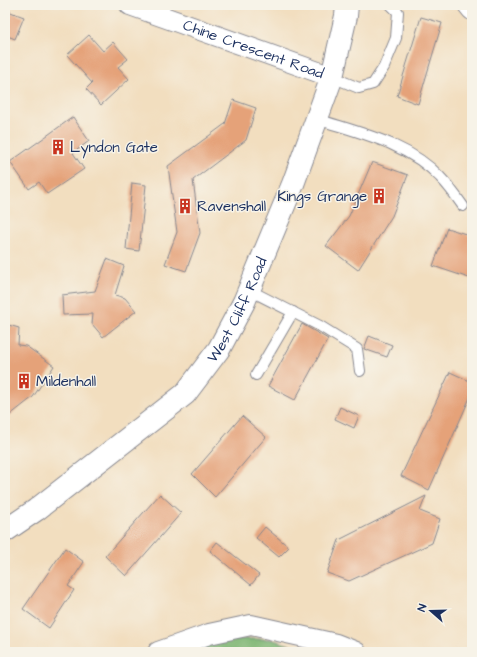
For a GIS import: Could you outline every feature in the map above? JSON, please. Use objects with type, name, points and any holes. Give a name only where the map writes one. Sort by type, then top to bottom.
[{"type":"street","name":"Chine Crescent Road","points":[[130,5],[332,77]]},
{"type":"street","name":"West Cliff Road","points":[[5,530],[36,510],[185,394],[219,348],[244,302],[293,184],[332,77],[346,16],[347,5]]},
{"type":"street","points":[[468,5],[472,10]]},
{"type":"street","points":[[158,652],[209,634],[252,625],[336,644],[356,652]]},
{"type":"lane","points":[[332,77],[359,88],[373,84],[384,67],[396,38],[398,12],[391,5]]},
{"type":"lane","points":[[317,119],[390,143],[418,158],[440,177],[463,206]]},
{"type":"lane","points":[[249,290],[320,326],[357,349],[360,371]]},
{"type":"lane","points":[[256,375],[292,312]]},
{"type":"green space","points":[[223,639],[271,639],[312,652],[191,652]]},
{"type":"building","points":[[5,10],[24,17],[15,39],[5,35]]},
{"type":"building","points":[[421,17],[442,23],[418,104],[397,96]]},
{"type":"building","name":"Lyndon Gate","points":[[89,35],[103,51],[113,42],[128,59],[118,67],[129,79],[101,105],[86,89],[92,83],[67,55]]},
{"type":"building","name":"Ravenshall","points":[[233,100],[256,108],[246,140],[193,180],[200,233],[186,271],[165,264],[177,232],[168,166],[225,124]]},
{"type":"building","name":"Lyndon Gate","points":[[73,117],[89,141],[73,153],[84,169],[47,194],[39,182],[29,189],[10,162]]},
{"type":"building","name":"Kings Grange","points":[[372,162],[408,175],[392,216],[358,270],[326,246],[349,216]]},
{"type":"building","points":[[132,183],[146,185],[139,251],[126,249]]},
{"type":"building","points":[[447,228],[472,236],[472,279],[433,266]]},
{"type":"building","points":[[107,259],[124,266],[115,295],[125,298],[136,311],[103,337],[92,324],[93,314],[63,315],[62,295],[95,291]]},
{"type":"building","name":"Mildenhall","points":[[5,324],[19,328],[18,345],[26,346],[54,366],[33,397],[5,419]]},
{"type":"building","points":[[302,324],[328,339],[295,400],[268,386]]},
{"type":"building","points":[[369,336],[392,345],[387,357],[364,349]]},
{"type":"building","points":[[450,372],[472,382],[472,393],[429,490],[401,476]]},
{"type":"building","points":[[340,407],[359,416],[354,428],[335,419]]},
{"type":"building","points":[[242,416],[266,437],[215,497],[192,474]]},
{"type":"building","points":[[160,494],[181,513],[126,576],[105,556]]},
{"type":"building","points":[[426,496],[420,511],[440,519],[432,543],[349,581],[327,573],[339,540]]},
{"type":"building","points":[[265,527],[289,547],[279,557],[256,538]]},
{"type":"building","points":[[217,542],[259,575],[251,585],[210,551]]},
{"type":"building","points":[[65,548],[84,562],[68,586],[74,590],[49,628],[23,609]]},
{"type":"place","name":"Lyndon Gate","points":[[58,147]]},
{"type":"place","name":"Kings Grange","points":[[379,196]]},
{"type":"place","name":"Ravenshall","points":[[185,206]]},
{"type":"place","name":"Mildenhall","points":[[24,381]]}]
